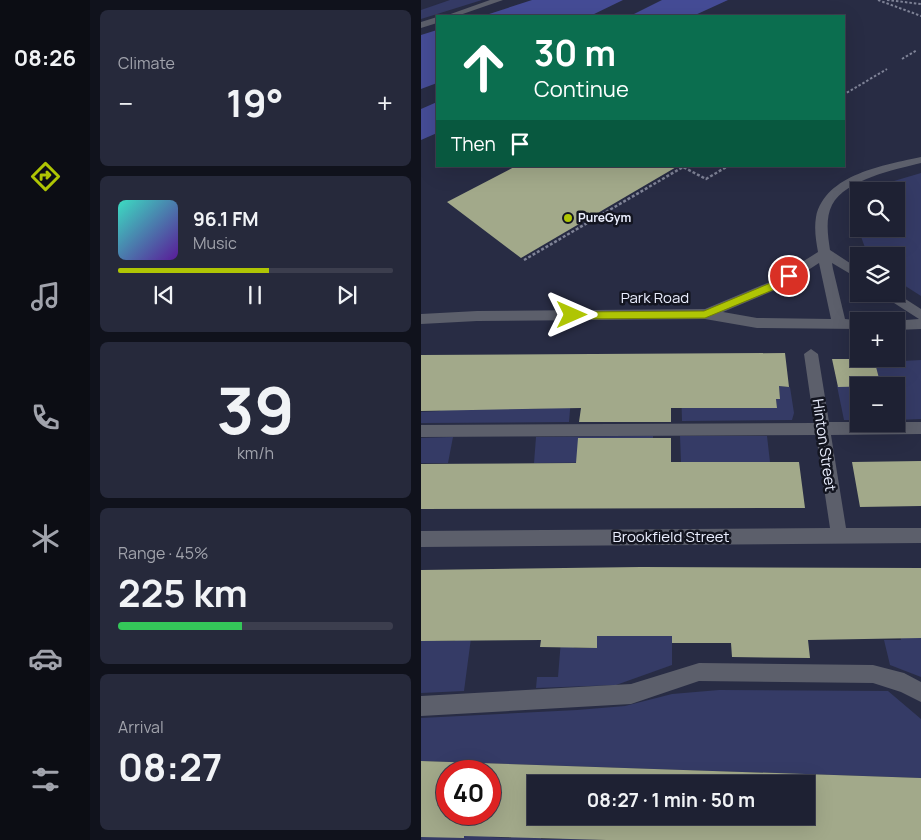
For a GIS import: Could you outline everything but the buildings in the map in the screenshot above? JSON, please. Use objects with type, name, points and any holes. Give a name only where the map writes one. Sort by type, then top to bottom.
[{"type":"street","points":[[452,15],[499,0]]},
{"type":"street","points":[[421,25],[436,20]]},
{"type":"street","points":[[839,323],[825,253],[822,216],[837,192],[853,181],[869,174],[921,160]]},
{"type":"street","points":[[825,253],[850,269]]},
{"type":"street","points":[[705,314],[777,284],[825,253]]},
{"type":"street","points":[[899,302],[921,316]]},
{"type":"street","name":"Park Road","points":[[421,319],[477,316],[705,314],[757,323],[850,324]]},
{"type":"street","points":[[905,325],[921,324]]},
{"type":"street","name":"Hinton Street","points":[[811,354],[839,535]]},
{"type":"street","points":[[421,431],[921,428]]},
{"type":"street","name":"Brookfield Street","points":[[421,538],[921,535]]},
{"type":"street","points":[[421,706],[631,694],[699,672],[873,674],[905,683],[921,692]]},
{"type":"path","points":[[878,0],[921,16]]},
{"type":"path","points":[[887,0],[921,4]]},
{"type":"path","points":[[902,59],[917,50]]},
{"type":"path","points":[[845,94],[887,69]]},
{"type":"path","points":[[524,260],[683,167],[706,179],[726,167]]},
{"type":"shaded area","points":[[450,0],[482,0],[421,19],[421,10]]},
{"type":"shaded area","points":[[532,0],[623,0],[592,15],[486,15]]},
{"type":"shaded area","points":[[662,0],[728,0],[695,15],[632,15]]},
{"type":"shaded area","points":[[436,30],[436,83],[421,89],[421,35]]},
{"type":"shaded area","points":[[436,102],[436,133],[421,140],[421,109]]},
{"type":"shaded area","points":[[921,173],[921,296],[905,286],[905,247],[865,247],[861,237],[905,237],[905,182],[892,182]]},
{"type":"shaded area","points":[[921,360],[921,419],[905,420],[905,377],[879,377],[876,367],[905,367],[905,361]]},
{"type":"shaded area","points":[[572,386],[569,422],[421,423],[421,412],[440,411],[442,402],[531,400],[529,409],[552,408]]},
{"type":"shaded area","points":[[779,386],[790,387],[794,413],[792,420],[682,421],[681,387],[749,408],[777,408],[776,399],[780,399]]},
{"type":"shaded area","points":[[837,386],[850,386],[850,420],[844,420]]},
{"type":"shaded area","points":[[653,436],[653,462],[534,463],[536,437]]},
{"type":"shaded area","points":[[680,436],[767,436],[770,462],[681,462]]},
{"type":"shaded area","points":[[453,437],[448,463],[421,463],[421,438]]},
{"type":"shaded area","points":[[639,622],[639,636],[657,636],[672,622],[672,665],[616,685],[536,688],[537,677],[558,677],[561,640],[575,648],[596,648],[598,623]]},
{"type":"shaded area","points":[[427,623],[436,641],[455,641],[458,623],[473,623],[464,691],[421,693],[421,641],[424,641]]},
{"type":"shaded area","points":[[898,624],[921,638],[921,677],[890,665],[884,640],[901,640]]},
{"type":"shaded area","points":[[719,690],[888,691],[921,719],[921,778],[501,764],[501,760],[421,761],[421,718],[625,706],[672,694]]},
{"type":"shaded area","points":[[421,821],[436,821],[436,825],[492,825],[490,837],[511,838],[513,822],[527,823],[527,825],[543,825],[541,839],[562,839],[564,826],[588,839],[606,840],[421,840]]},
{"type":"place","name":"PureGym","points":[[568,218]]},
{"type":"route","points":[[572,315],[705,314],[777,284],[789,276]]}]
